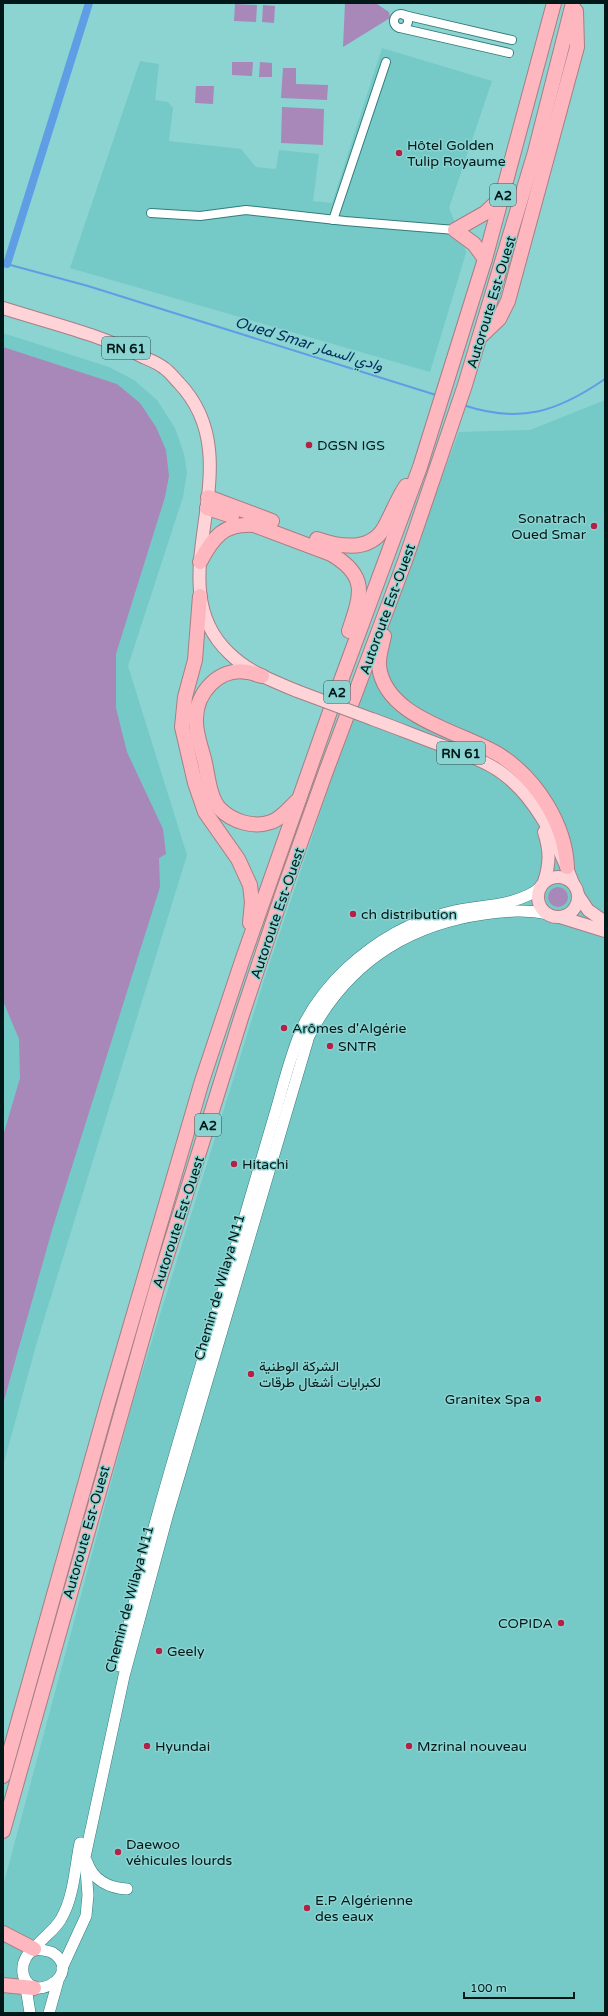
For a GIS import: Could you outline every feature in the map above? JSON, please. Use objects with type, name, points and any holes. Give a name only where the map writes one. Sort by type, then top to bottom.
[{"type":"highway","name":"Autoroute Est-Ouest","points":[[3,1776],[139,1292],[202,1081],[242,961],[339,686],[434,424],[503,196],[554,3]]},
{"type":"highway","name":"Autoroute Est-Ouest","points":[[3,1831],[152,1302],[242,1015],[325,774],[405,561],[465,385],[535,152],[574,3]]},
{"type":"highway","points":[[485,259],[474,244],[455,230],[485,213],[503,196]]},
{"type":"highway","points":[[208,503],[332,544],[350,546],[359,545],[367,543],[380,533],[401,493],[420,466]]},
{"type":"highway","points":[[208,503],[254,524],[331,554],[342,560],[357,579],[360,589],[359,602],[344,649],[339,686]]},
{"type":"highway","points":[[200,562],[208,547],[220,533],[236,525],[254,524]]},
{"type":"highway","points":[[405,561],[381,646],[379,666],[386,685],[398,702],[414,714],[500,756],[520,771],[546,803],[557,826],[566,854],[567,867]]},
{"type":"highway","points":[[200,596],[195,660],[185,697],[182,728],[195,782],[205,812],[238,859],[250,885],[252,902],[249,930],[242,961]]},
{"type":"highway","points":[[262,676],[246,671],[229,673],[213,680],[201,695],[197,705],[196,720],[212,792],[220,809],[240,822],[257,825],[272,822],[300,799]]},
{"type":"highway","points":[[3,1933],[34,1949]]},
{"type":"highway","points":[[3,1985],[28,1985]]},
{"type":"main road","name":"RN 61","points":[[3,308],[120,345],[164,368],[190,395],[204,421],[210,453],[208,503],[200,562],[200,596],[206,621],[219,642],[229,653],[262,676],[491,766],[508,778],[536,810],[551,832],[573,883]]},
{"type":"main road","name":"RN 61","points":[[536,810],[550,854],[549,867],[543,885]]},
{"type":"main road","points":[[30,2013],[28,1985],[23,1966],[24,1960],[28,1953],[34,1949],[42,1938],[60,1920],[68,1905],[80,1858],[132,1610],[157,1517],[289,1066],[302,1029],[312,1008],[323,994],[359,958],[382,941],[407,927],[447,912],[521,899],[532,894],[556,877],[562,877],[573,883],[578,895],[588,910],[605,922]]},
{"type":"main road","points":[[543,885],[538,899],[543,910],[554,915],[605,931]]},
{"type":"main road","points":[[554,915],[571,912],[575,907],[578,895]]},
{"type":"main road","name":"Chemin de Wilaya N11","points":[[80,1858],[90,1826],[124,1676],[166,1517],[309,1036],[330,999],[351,978],[376,956],[411,935],[436,925],[463,917],[517,910],[533,910],[554,915]]},
{"type":"main road","points":[[80,1858],[100,1880],[117,1888],[127,1889]]},
{"type":"main road","points":[[49,2013],[62,1968],[86,1916],[88,1894],[80,1858]]},
{"type":"main road","points":[[34,1949],[52,1952],[60,1962],[62,1968]]},
{"type":"main road","points":[[28,1985],[49,1987],[58,1981]]},
{"type":"street","points":[[509,53],[400,28],[395,24],[395,20],[397,16],[404,15],[512,40]]},
{"type":"street","points":[[333,220],[386,62]]},
{"type":"street","points":[[151,213],[200,216],[246,210],[333,220],[455,230]]},
{"type":"shaded area","points":[[345,3],[377,4],[389,12],[390,18],[343,47]]},
{"type":"shaded area","points":[[235,4],[257,5],[256,22],[234,21]]},
{"type":"shaded area","points":[[263,5],[275,6],[274,23],[262,22]]},
{"type":"shaded area","points":[[382,48],[492,81],[449,208],[466,253],[430,372],[70,268],[140,61],[159,64],[155,100],[168,102],[173,108],[169,141],[241,149],[256,167],[276,169],[279,150],[319,154],[313,201],[332,203]]},
{"type":"shaded area","points":[[232,62],[253,62],[252,76],[232,75]]},
{"type":"shaded area","points":[[260,62],[272,63],[272,77],[259,77]]},
{"type":"shaded area","points":[[283,68],[296,68],[296,84],[328,85],[327,100],[281,98]]},
{"type":"shaded area","points":[[196,86],[214,86],[213,104],[195,103]]},
{"type":"shaded area","points":[[282,107],[324,109],[323,145],[281,143]]},
{"type":"shaded area","points":[[3,333],[109,367],[134,380],[157,400],[175,428],[184,454],[187,473],[183,497],[128,666],[187,855],[37,1342],[3,1466]]},
{"type":"shaded area","points":[[3,347],[117,384],[140,403],[156,427],[166,450],[169,476],[165,497],[116,654],[116,708],[127,752],[163,829],[166,854],[159,858],[160,887],[52,1230],[3,1404],[3,1136],[20,1078],[19,1039],[3,1001]]},
{"type":"shaded area","points":[[605,400],[605,2013],[3,2013],[3,1886],[132,1405],[264,980],[367,674],[459,432],[530,430]]},
{"type":"shaded area","points":[[558,887],[565,890],[568,897],[565,904],[558,907],[551,904],[548,897],[551,890]]},
{"type":"waterway","points":[[7,264],[89,3]]},
{"type":"waterway","name":"Oued Smar وادي السمار","points":[[3,263],[88,286],[436,395]]},
{"type":"waterway","name":"Oued Smar وادي السمار","points":[[463,405],[483,411],[502,414],[537,412],[571,400],[605,379]]},
{"type":"place","name":"Hôtel Golden Tulip Royaume","points":[[399,153]]},
{"type":"place","name":"DGSN IGS","points":[[309,445]]},
{"type":"place","name":"Sonatrach Oued Smar","points":[[594,526]]},
{"type":"place","name":"ch distribution","points":[[353,914]]},
{"type":"place","name":"Arômes d'Algérie","points":[[284,1028]]},
{"type":"place","name":"SNTR","points":[[330,1046]]},
{"type":"place","name":"Hitachi","points":[[234,1164]]},
{"type":"place","name":"الشركة الوطنية لكبرايات أشغال طرقات","points":[[251,1374]]},
{"type":"place","name":"Granitex Spa","points":[[538,1399]]},
{"type":"place","name":"COPIDA","points":[[561,1623]]},
{"type":"place","name":"Geely","points":[[159,1651]]},
{"type":"place","name":"Hyundai","points":[[147,1746]]},
{"type":"place","name":"Mzrinal nouveau","points":[[409,1746]]},
{"type":"place","name":"Daewoo véhicules lourds","points":[[118,1852]]},
{"type":"place","name":"E.P Algérienne des eaux","points":[[307,1908]]}]
